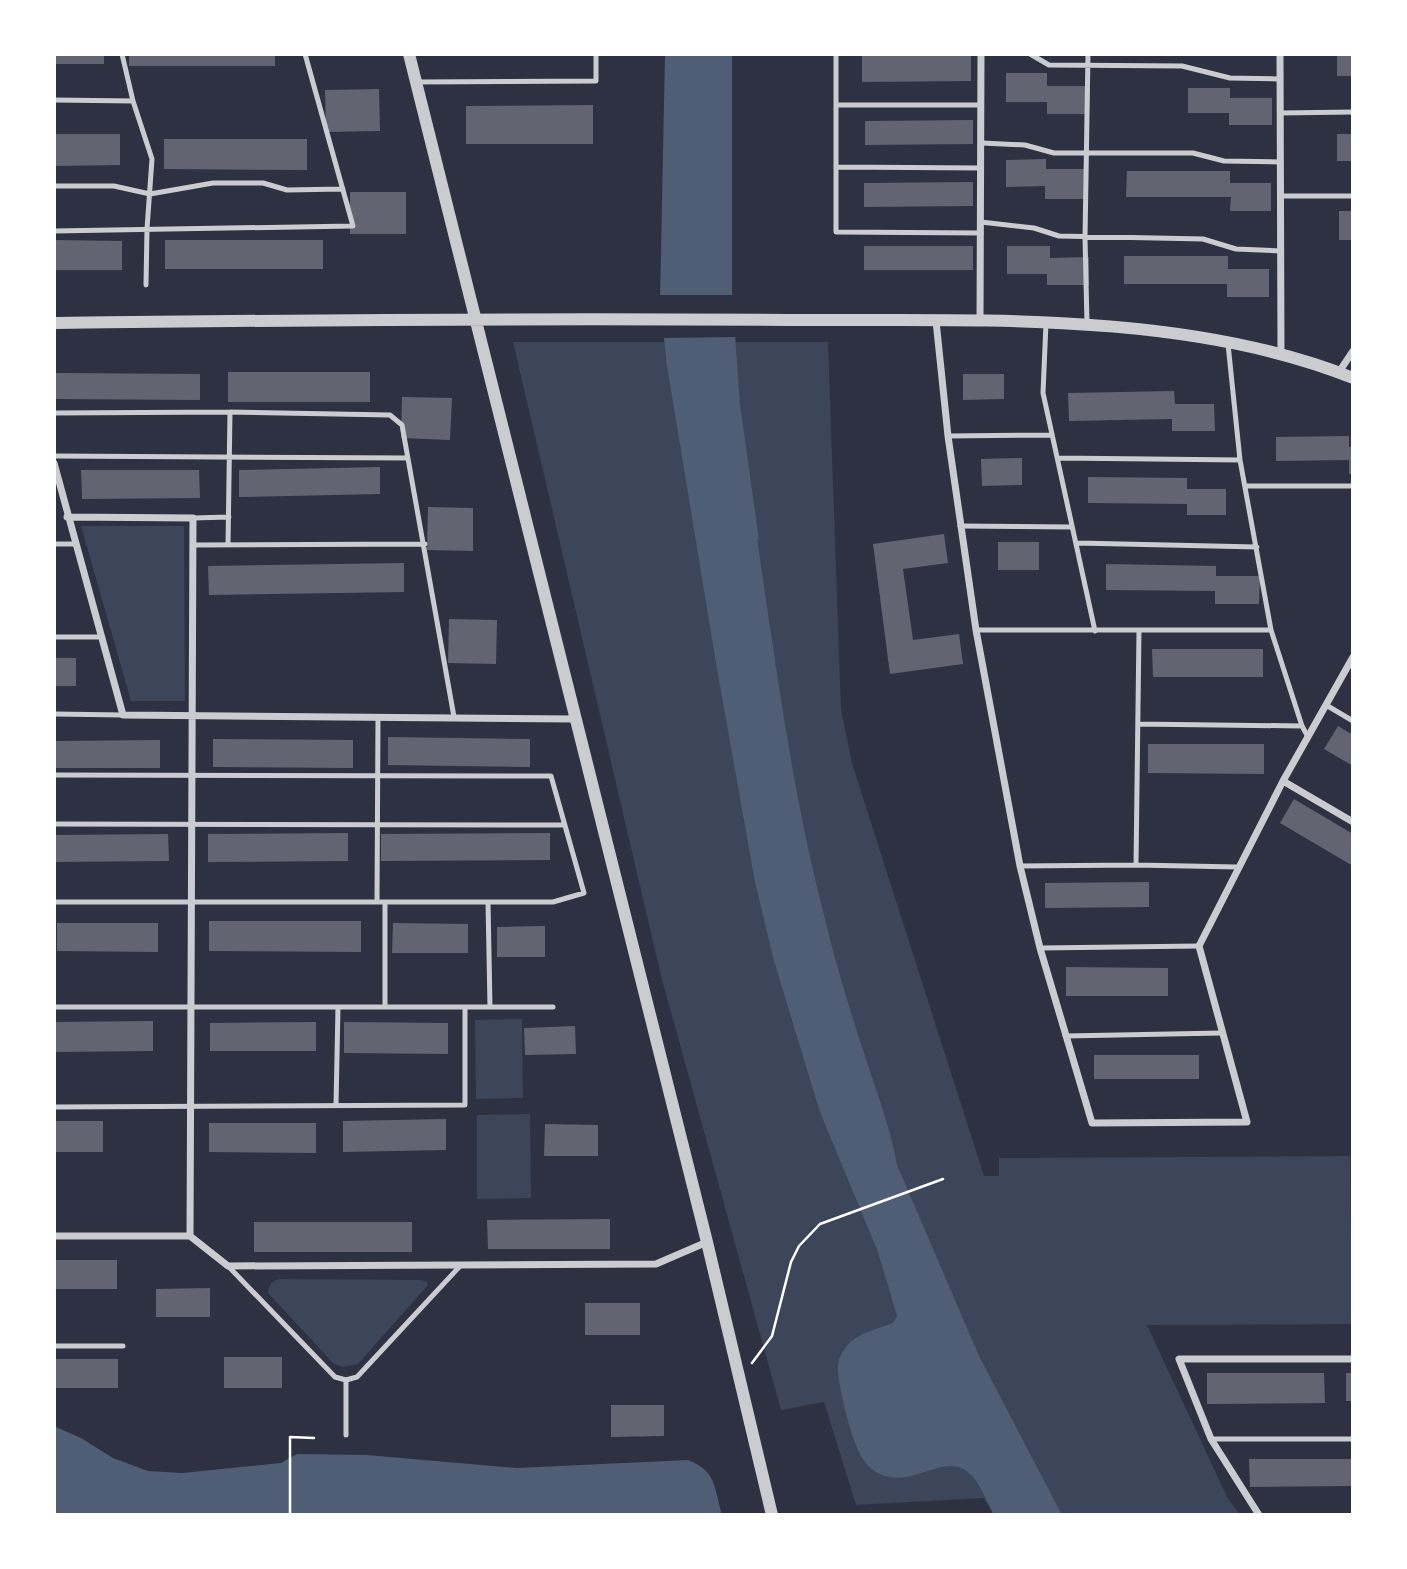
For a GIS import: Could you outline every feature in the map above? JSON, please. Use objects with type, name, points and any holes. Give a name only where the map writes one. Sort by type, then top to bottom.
[{"type":"street","points":[[409,54],[707,1242],[772,1515]]},
{"type":"street","points":[[980,322],[981,54]]},
{"type":"street","points":[[1280,54],[1281,354]]},
{"type":"street","points":[[54,323],[474,318],[1046,323],[1228,341],[1281,354],[1353,378]]},
{"type":"street","points":[[936,321],[948,436],[976,630],[1020,866],[1040,948],[1092,1122],[1247,1122],[1199,946],[1237,867],[1353,657]]},
{"type":"street","points":[[1339,372],[1353,351]]},
{"type":"street","points":[[54,463],[122,715],[575,719]]},
{"type":"street","points":[[67,517],[193,518],[190,1236]]},
{"type":"street","points":[[1283,781],[1353,822]]},
{"type":"street","points":[[54,1236],[190,1236],[228,1266],[656,1264],[707,1242]]},
{"type":"street","points":[[1259,1515],[1211,1439],[1179,1359],[1353,1359]]},
{"type":"lane","points":[[122,54],[133,101],[152,159],[146,229],[146,285]]},
{"type":"lane","points":[[54,231],[354,226],[305,54]]},
{"type":"lane","points":[[415,82],[596,81],[596,54]]},
{"type":"lane","points":[[836,54],[836,232],[981,233]]},
{"type":"lane","points":[[1030,54],[1049,65],[1182,66],[1230,78],[1280,79]]},
{"type":"lane","points":[[1087,326],[1085,238],[1088,54]]},
{"type":"lane","points":[[54,100],[133,101]]},
{"type":"lane","points":[[836,105],[981,105]]},
{"type":"lane","points":[[1280,113],[1353,113]]},
{"type":"lane","points":[[982,143],[1025,145],[1054,153],[1193,153],[1224,161],[1280,162]]},
{"type":"lane","points":[[836,167],[981,168]]},
{"type":"lane","points":[[54,186],[114,186],[150,194],[213,183],[263,183],[287,190],[343,189]]},
{"type":"lane","points":[[1280,196],[1353,196]]},
{"type":"lane","points":[[981,222],[1034,228],[1059,236],[1203,239],[1236,249],[1281,251]]},
{"type":"lane","points":[[1046,323],[1043,393],[1095,631]]},
{"type":"lane","points":[[1228,341],[1240,460],[1271,630],[1301,726],[1308,737]]},
{"type":"lane","points":[[228,545],[230,412]]},
{"type":"lane","points":[[54,413],[390,415],[402,425],[454,717]]},
{"type":"lane","points":[[948,436],[1052,435]]},
{"type":"lane","points":[[54,456],[408,458]]},
{"type":"lane","points":[[1059,458],[1240,460]]},
{"type":"lane","points":[[1245,486],[1353,486]]},
{"type":"lane","points":[[193,518],[229,517]]},
{"type":"lane","points":[[960,526],[1072,527]]},
{"type":"lane","points":[[1077,543],[1257,547]]},
{"type":"lane","points":[[54,544],[75,544]]},
{"type":"lane","points":[[193,545],[425,544]]},
{"type":"lane","points":[[976,630],[1271,630]]},
{"type":"lane","points":[[1136,864],[1139,630]]},
{"type":"lane","points":[[54,637],[100,637]]},
{"type":"lane","points":[[1326,705],[1353,721]]},
{"type":"lane","points":[[54,715],[122,715]]},
{"type":"lane","points":[[377,902],[378,718]]},
{"type":"lane","points":[[1138,724],[1301,726]]},
{"type":"lane","points":[[54,775],[551,776],[584,893],[553,902],[54,902]]},
{"type":"lane","points":[[54,824],[564,824]]},
{"type":"lane","points":[[1020,866],[1136,864],[1237,867]]},
{"type":"lane","points":[[386,902],[386,1007]]},
{"type":"lane","points":[[488,902],[490,1007]]},
{"type":"lane","points":[[1040,948],[1199,946]]},
{"type":"lane","points":[[54,1007],[552,1007]]},
{"type":"lane","points":[[336,1106],[338,1007]]},
{"type":"lane","points":[[54,1107],[465,1105],[465,1007]]},
{"type":"lane","points":[[1065,1036],[1222,1033]]},
{"type":"lane","points":[[228,1266],[335,1377],[346,1380],[357,1377],[461,1265]]},
{"type":"lane","points":[[54,1346],[123,1346]]},
{"type":"lane","points":[[346,1380],[346,1435]]},
{"type":"lane","points":[[1211,1439],[1353,1439]]},
{"type":"path","points":[[752,1363],[772,1336],[791,1262],[799,1246],[820,1224],[943,1179]]},
{"type":"path","points":[[290,1515],[290,1437],[314,1438]]},
{"type":"shaded area","points":[[665,54],[732,54],[732,291],[740,405],[786,728],[803,822],[833,950],[887,1122],[897,1165],[979,1356],[1062,1515],[994,1515],[977,1482],[961,1468],[943,1467],[900,1478],[878,1473],[861,1457],[845,1410],[838,1374],[842,1354],[856,1338],[893,1323],[897,1316],[878,1252],[820,1112],[774,961],[755,882],[667,366],[660,302]]},
{"type":"shaded area","points":[[513,342],[828,342],[841,709],[852,763],[984,1176],[999,1176],[999,1158],[1350,1156],[1352,1324],[1147,1325],[1227,1497],[1240,1515],[994,1515],[984,1498],[856,1505],[824,1402],[781,1410],[661,976]]},
{"type":"shaded area","points":[[81,526],[184,526],[185,701],[131,701]]},
{"type":"shaded area","points":[[522,1019],[523,1098],[476,1099],[475,1020]]},
{"type":"shaded area","points":[[530,1114],[531,1198],[477,1199],[477,1115]]},
{"type":"shaded area","points":[[281,1279],[422,1280],[428,1285],[358,1364],[343,1367],[334,1364],[268,1293],[272,1283]]},
{"type":"shaded area","points":[[54,1426],[81,1438],[113,1458],[148,1471],[182,1473],[281,1463],[297,1454],[367,1455],[517,1468],[688,1460],[709,1475],[722,1515],[54,1515]]},
{"type":"pier","points":[[659,295],[736,295],[739,337],[661,338]]},
{"type":"building","points":[[54,54],[104,54],[104,64],[54,64]]},
{"type":"building","points":[[129,54],[275,54],[275,66],[129,66]]},
{"type":"building","points":[[1337,54],[1353,54],[1353,76],[1337,76]]},
{"type":"building","points":[[862,55],[971,55],[971,81],[862,82]]},
{"type":"building","points":[[1006,73],[1047,73],[1047,86],[1089,86],[1089,114],[1047,114],[1047,102],[1006,102]]},
{"type":"building","points":[[1188,88],[1230,88],[1230,98],[1272,98],[1272,125],[1229,125],[1229,113],[1188,113]]},
{"type":"building","points":[[379,89],[380,131],[326,132],[325,90]]},
{"type":"building","points":[[593,105],[593,144],[466,144],[466,106]]},
{"type":"building","points":[[973,120],[973,144],[865,145],[865,121]]},
{"type":"building","points":[[54,134],[120,134],[120,165],[54,166]]},
{"type":"building","points":[[1337,134],[1353,134],[1353,161],[1337,161]]},
{"type":"building","points":[[164,139],[307,139],[307,170],[164,169]]},
{"type":"building","points":[[1046,159],[1046,169],[1087,169],[1087,199],[1045,199],[1045,186],[1006,187],[1006,160]]},
{"type":"building","points":[[1127,171],[1230,171],[1230,183],[1271,183],[1271,211],[1230,211],[1231,197],[1126,197]]},
{"type":"building","points":[[973,182],[973,206],[864,207],[864,183]]},
{"type":"building","points":[[350,192],[406,192],[406,234],[350,234]]},
{"type":"building","points":[[1339,211],[1353,211],[1353,240],[1339,240]]},
{"type":"building","points":[[54,240],[122,241],[122,270],[54,270]]},
{"type":"building","points":[[165,240],[323,240],[323,269],[165,269]]},
{"type":"building","points":[[864,246],[973,246],[973,270],[864,270]]},
{"type":"building","points":[[1007,246],[1050,246],[1050,258],[1089,257],[1089,285],[1047,285],[1047,274],[1007,274]]},
{"type":"building","points":[[1124,256],[1228,256],[1228,269],[1269,269],[1269,297],[1227,297],[1227,284],[1124,284]]},
{"type":"building","points":[[228,372],[370,372],[370,402],[228,402]]},
{"type":"building","points":[[56,373],[200,374],[200,400],[56,399]]},
{"type":"building","points":[[963,374],[1004,374],[1004,399],[963,400]]},
{"type":"building","points":[[1174,391],[1175,404],[1214,404],[1215,431],[1172,431],[1172,419],[1069,421],[1068,393]]},
{"type":"building","points":[[402,397],[452,398],[450,440],[401,438]]},
{"type":"building","points":[[1349,436],[1349,447],[1353,447],[1353,474],[1349,474],[1349,460],[1276,461],[1276,437]]},
{"type":"building","points":[[1022,458],[1022,485],[982,486],[981,459]]},
{"type":"building","points":[[380,467],[380,494],[239,497],[239,470]]},
{"type":"building","points":[[81,470],[199,470],[200,498],[82,499]]},
{"type":"building","points":[[1088,477],[1187,478],[1187,489],[1226,489],[1226,515],[1187,515],[1187,504],[1088,503]]},
{"type":"building","points":[[428,507],[473,508],[473,551],[427,550]]},
{"type":"building","points":[[944,534],[948,563],[903,569],[913,640],[959,634],[963,664],[890,674],[873,544]]},
{"type":"building","points":[[998,542],[1039,542],[1039,570],[998,570]]},
{"type":"building","points":[[404,563],[404,592],[209,595],[208,566]]},
{"type":"building","points":[[1106,564],[1216,566],[1216,576],[1260,576],[1259,604],[1215,604],[1215,591],[1106,590]]},
{"type":"building","points":[[449,619],[497,620],[496,664],[448,663]]},
{"type":"building","points":[[1152,649],[1263,649],[1263,677],[1153,677]]},
{"type":"building","points":[[54,658],[76,658],[76,686],[54,686]]},
{"type":"building","points":[[1338,726],[1353,735],[1353,766],[1324,749]]},
{"type":"building","points":[[388,737],[530,739],[530,767],[388,765]]},
{"type":"building","points":[[213,739],[353,740],[353,768],[213,767]]},
{"type":"building","points":[[160,740],[160,768],[54,768],[54,741]]},
{"type":"building","points":[[1148,744],[1264,744],[1264,774],[1148,773]]},
{"type":"building","points":[[1294,799],[1353,834],[1353,866],[1280,823]]},
{"type":"building","points":[[348,833],[348,861],[208,862],[208,834]]},
{"type":"building","points":[[550,833],[550,860],[381,861],[381,834]]},
{"type":"building","points":[[168,834],[169,861],[54,862],[54,835]]},
{"type":"building","points":[[1149,882],[1149,907],[1045,908],[1045,883]]},
{"type":"building","points":[[209,921],[361,921],[361,952],[209,951]]},
{"type":"building","points":[[57,923],[158,923],[158,952],[57,951]]},
{"type":"building","points":[[393,923],[468,924],[468,953],[392,953]]},
{"type":"building","points":[[545,926],[545,957],[497,957],[497,927]]},
{"type":"building","points":[[1066,967],[1168,968],[1168,996],[1066,996]]},
{"type":"building","points":[[153,1021],[153,1051],[54,1052],[54,1022]]},
{"type":"building","points":[[316,1022],[316,1051],[210,1051],[210,1023]]},
{"type":"building","points":[[344,1022],[448,1023],[448,1054],[344,1053]]},
{"type":"building","points":[[575,1026],[576,1054],[525,1055],[524,1028]]},
{"type":"building","points":[[1094,1055],[1199,1055],[1199,1079],[1094,1079]]},
{"type":"building","points":[[446,1119],[446,1150],[343,1152],[343,1121]]},
{"type":"building","points":[[54,1121],[103,1121],[103,1152],[54,1152]]},
{"type":"building","points":[[209,1123],[316,1123],[316,1153],[209,1152]]},
{"type":"building","points":[[545,1124],[598,1125],[598,1156],[544,1156]]},
{"type":"building","points":[[610,1219],[610,1249],[488,1249],[487,1220]]},
{"type":"building","points":[[254,1222],[412,1222],[412,1252],[254,1252]]},
{"type":"building","points":[[54,1260],[117,1260],[117,1289],[54,1289]]},
{"type":"building","points":[[210,1288],[210,1317],[156,1317],[156,1289]]},
{"type":"building","points":[[585,1303],[640,1303],[640,1335],[585,1335]]},
{"type":"building","points":[[224,1357],[282,1357],[282,1388],[224,1388]]},
{"type":"building","points":[[54,1359],[118,1359],[118,1388],[54,1388]]},
{"type":"building","points":[[1207,1373],[1324,1373],[1325,1403],[1207,1404]]},
{"type":"building","points":[[1346,1373],[1353,1373],[1353,1401],[1346,1401]]},
{"type":"building","points":[[611,1405],[664,1405],[664,1436],[611,1437]]},
{"type":"building","points":[[1249,1459],[1353,1459],[1353,1486],[1250,1487]]}]
